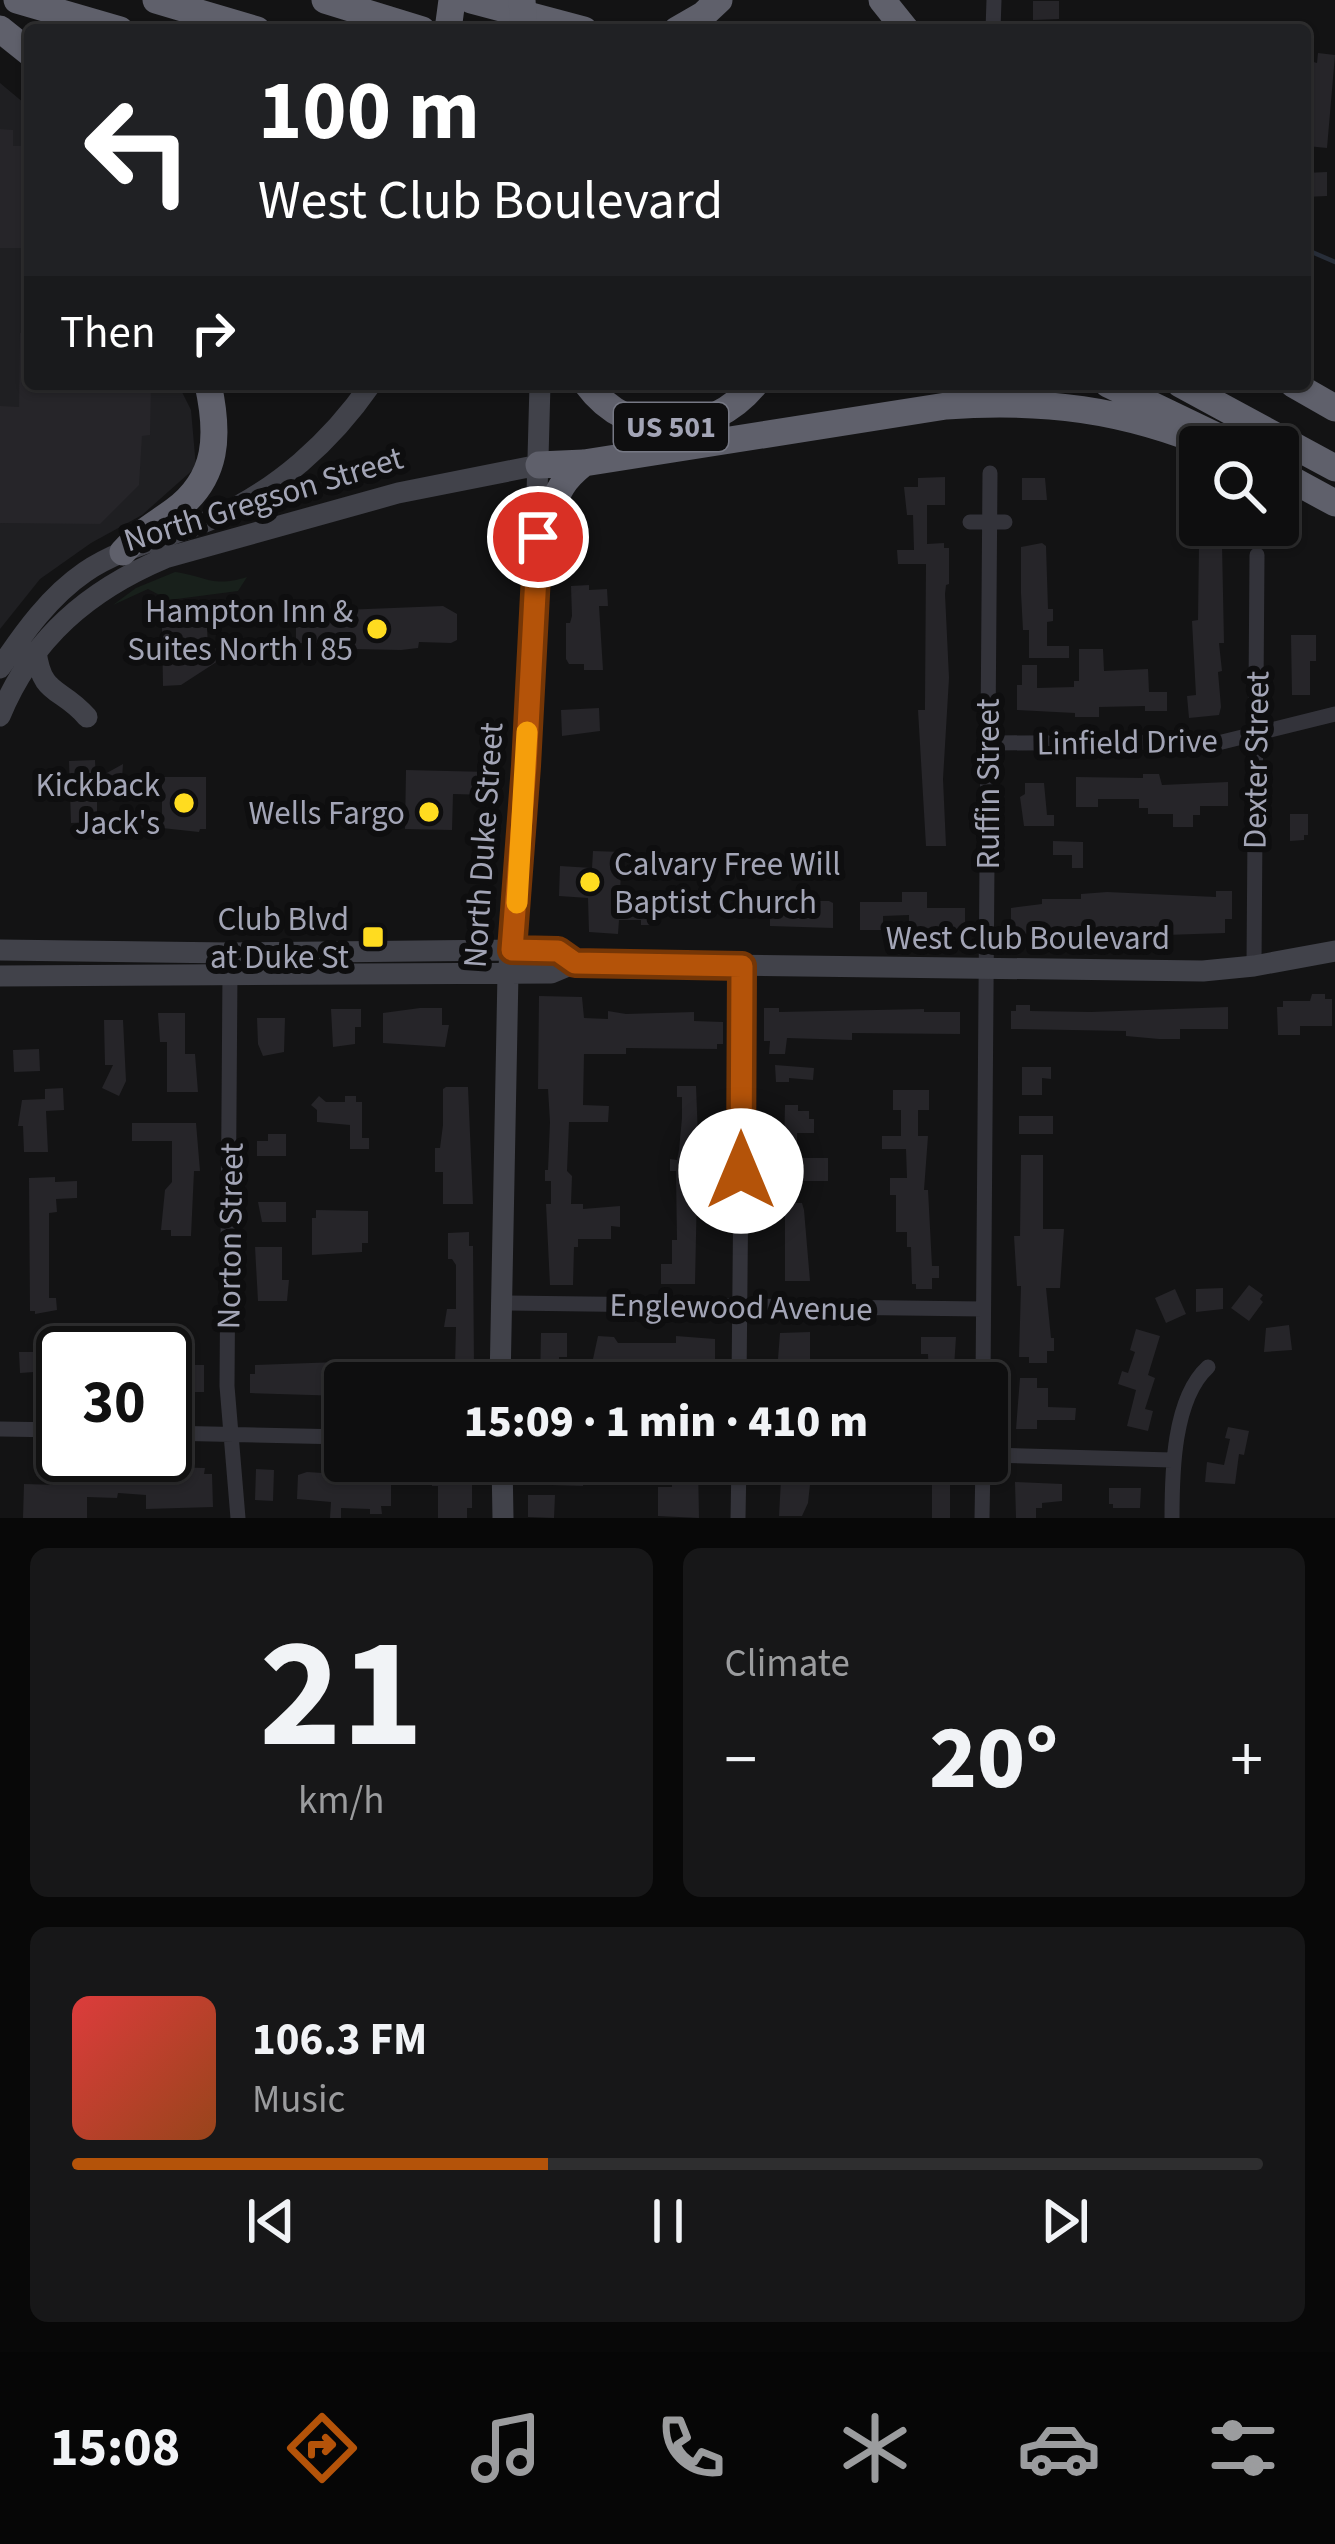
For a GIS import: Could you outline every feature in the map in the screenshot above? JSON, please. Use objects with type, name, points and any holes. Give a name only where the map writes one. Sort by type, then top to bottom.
[{"type":"highway","points":[[17,0],[99,24]]},
{"type":"highway","points":[[156,0],[237,24]]},
{"type":"highway","points":[[325,0],[403,24]]},
{"type":"highway","points":[[471,0],[561,24]]},
{"type":"highway","points":[[687,24],[719,0]]},
{"type":"highway","points":[[882,0],[901,24]]},
{"type":"highway","points":[[0,29],[24,48]]},
{"type":"highway","points":[[123,552],[146,526],[169,515],[195,493],[209,470],[215,432],[209,390]]},
{"type":"highway","name":"US 501","points":[[591,390],[623,416],[655,427],[676,428],[717,416],[748,390]]},
{"type":"highway","points":[[1120,390],[1195,426]]},
{"type":"highway","points":[[1191,390],[1335,468]]},
{"type":"highway","points":[[1304,390],[1335,408]]},
{"type":"highway","points":[[539,465],[584,463],[988,403],[1059,404],[1095,410],[1179,436]]},
{"type":"highway","points":[[538,537],[548,523],[557,490],[584,463]]},
{"type":"highway","points":[[1299,483],[1335,503]]},
{"type":"main road","name":"North Gregson Street","points":[[4,654],[81,575],[123,552],[212,519],[269,488],[328,438],[366,390]]},
{"type":"main road","name":"North Duke Street","points":[[500,1362],[510,961],[526,766],[540,390]]},
{"type":"main road","name":"North Gregson Street","points":[[0,716],[36,651],[76,607],[165,557],[415,489],[539,465]]},
{"type":"main road","points":[[36,651],[39,675],[46,686],[69,697],[87,717]]},
{"type":"main road","name":"West Club Boulevard","points":[[0,950],[230,964]]},
{"type":"main road","name":"West Club Boulevard","points":[[0,976],[230,964],[510,961],[551,973],[575,963],[1203,971],[1335,951]]},
{"type":"main road","points":[[502,1482],[503,1518]]},
{"type":"street","name":"Ruffin Street","points":[[983,1362],[988,743],[997,522],[989,473]]},
{"type":"street","points":[[970,522],[997,522]]},
{"type":"street","name":"Dexter Street","points":[[1254,966],[1257,555]]},
{"type":"street","name":"Linfield Drive","points":[[988,743],[1196,743],[1255,736],[1335,715]]},
{"type":"street","name":"Norton Street","points":[[230,964],[228,1434],[238,1518]]},
{"type":"street","points":[[739,1362],[742,966]]},
{"type":"street","name":"Englewood Avenue","points":[[499,1303],[983,1310]]},
{"type":"street","points":[[1172,1518],[1172,1460],[1191,1390],[1208,1366]]},
{"type":"street","points":[[0,1429],[36,1430]]},
{"type":"street","points":[[192,1433],[324,1436]]},
{"type":"street","points":[[1008,1458],[1172,1460]]},
{"type":"street","points":[[738,1518],[739,1482]]},
{"type":"street","points":[[982,1518],[984,1482]]},
{"type":"shaded area","points":[[0,83],[24,103],[24,390],[181,390],[191,410],[196,467],[142,515],[40,579],[0,629]]},
{"type":"shaded area","points":[[175,572],[217,581],[247,577],[238,591],[169,600],[148,589],[113,605],[136,588]]},
{"type":"building","points":[[1033,1],[1059,1],[1059,19],[1033,20]]},
{"type":"building","points":[[1318,53],[1335,55],[1327,148],[1311,146],[1311,61],[1317,63]]},
{"type":"building","points":[[0,129],[13,130],[13,146],[24,146],[24,248],[0,248]]},
{"type":"building","points":[[1327,172],[1327,196],[1311,197],[1311,173]]},
{"type":"building","points":[[20,333],[24,333],[24,390],[151,390],[150,435],[142,436],[139,485],[100,524],[0,523],[0,406],[19,407]]},
{"type":"building","points":[[945,477],[945,505],[927,505],[927,544],[944,543],[949,548],[943,779],[946,846],[926,846],[918,710],[925,710],[926,564],[898,564],[897,550],[914,550],[913,515],[907,515],[904,487],[918,487],[918,478]]},
{"type":"building","points":[[1022,478],[1045,478],[1047,500],[1022,500]]},
{"type":"building","points":[[1046,546],[1048,609],[1053,609],[1053,621],[1047,622],[1047,646],[1069,646],[1069,658],[1029,658],[1029,630],[1023,630],[1021,547]]},
{"type":"building","points":[[1199,546],[1222,546],[1221,707],[1219,715],[1189,718],[1187,696],[1196,695],[1192,621],[1198,620]]},
{"type":"building","points":[[589,585],[589,590],[607,589],[608,606],[599,606],[603,670],[584,670],[584,664],[569,664],[566,659],[571,586]]},
{"type":"building","name":"Hampton Inn & Suites North I 85","points":[[443,606],[457,614],[457,640],[451,643],[419,642],[418,648],[401,650],[353,649],[352,643],[296,643],[296,617],[317,616],[317,611]]},
{"type":"building","points":[[162,627],[207,627],[208,648],[238,648],[181,685],[163,686]]},
{"type":"building","points":[[1291,635],[1316,635],[1310,695],[1292,695]]},
{"type":"building","points":[[1079,649],[1103,649],[1104,671],[1148,669],[1149,692],[1167,692],[1167,711],[1145,711],[1145,706],[1099,707],[1099,717],[1075,717],[1075,713],[1017,710],[1022,665],[1037,665],[1037,688],[1074,687],[1074,681],[1079,681]]},
{"type":"building","points":[[599,708],[600,731],[562,736],[561,710]]},
{"type":"building","points":[[95,760],[96,779],[123,764],[122,779],[97,794],[97,822],[71,823],[69,761]]},
{"type":"building","name":"Wells Fargo","points":[[406,770],[489,772],[488,795],[453,794],[452,830],[405,829]]},
{"type":"building","points":[[1143,774],[1159,774],[1162,785],[1228,782],[1228,806],[1200,806],[1200,815],[1193,815],[1193,827],[1173,827],[1173,814],[1148,814],[1148,808],[1139,808],[1139,799],[1098,799],[1098,807],[1076,807],[1076,777],[1143,778]]},
{"type":"building","name":"Kickback Jack's","points":[[162,777],[206,777],[206,829],[162,828]]},
{"type":"building","points":[[1025,783],[1044,783],[1047,815],[1054,815],[1054,826],[1024,826],[1020,797],[1025,794]]},
{"type":"building","points":[[1290,814],[1308,814],[1304,840],[1290,841]]},
{"type":"building","points":[[1053,841],[1083,842],[1083,868],[1072,868],[1072,855],[1053,855]]},
{"type":"building","name":"Calvary Free Will Baptist Church","points":[[593,851],[622,852],[620,892],[660,892],[660,920],[641,925],[641,920],[619,920],[618,934],[589,932],[588,898],[559,896],[560,866],[592,868]]},
{"type":"building","points":[[1216,891],[1232,891],[1232,919],[1225,919],[1225,933],[1076,938],[1076,929],[1011,936],[1011,908],[1042,904],[1042,899],[1081,899],[1081,894],[1107,892],[1216,897]]},
{"type":"building","points":[[902,892],[927,892],[927,908],[965,908],[965,929],[914,930],[909,915],[883,916],[883,930],[860,930],[860,902],[902,902]]},
{"type":"building","points":[[770,901],[829,901],[833,903],[833,928],[770,926]]},
{"type":"building","points":[[1312,994],[1332,999],[1332,1026],[1300,1026],[1300,1035],[1278,1035],[1277,1007],[1283,1007],[1283,1001],[1310,1001]]},
{"type":"building","points":[[539,996],[582,997],[584,1018],[608,1019],[608,1011],[694,1012],[694,1021],[723,1022],[723,1044],[717,1044],[717,1049],[626,1048],[626,1054],[584,1054],[583,1105],[609,1106],[608,1122],[569,1122],[571,1204],[583,1204],[583,1209],[620,1206],[620,1227],[611,1226],[611,1239],[578,1239],[573,1285],[550,1285],[546,1204],[551,1204],[551,1181],[545,1181],[545,1170],[550,1122],[548,1089],[538,1089]]},
{"type":"building","points":[[1016,1005],[1030,1005],[1030,1011],[1091,1012],[1228,1007],[1228,1029],[1180,1029],[1180,1039],[1159,1039],[1126,1036],[1126,1031],[1011,1029],[1011,1011],[1016,1011]]},
{"type":"building","points":[[442,1008],[442,1025],[449,1025],[445,1047],[383,1043],[383,1013]]},
{"type":"building","points":[[764,1008],[779,1008],[779,1012],[960,1012],[960,1034],[787,1038],[785,1054],[769,1054]]},
{"type":"building","points":[[331,1009],[361,1009],[355,1044],[333,1047]]},
{"type":"building","points":[[158,1013],[185,1013],[185,1054],[195,1054],[198,1092],[167,1092],[167,1042],[160,1042]]},
{"type":"building","points":[[257,1018],[285,1018],[284,1052],[263,1056]]},
{"type":"building","points":[[104,1020],[123,1020],[126,1081],[119,1096],[102,1088],[113,1065],[105,1065]]},
{"type":"building","points":[[39,1049],[40,1071],[14,1072],[13,1050]]},
{"type":"building","points":[[775,1065],[814,1068],[813,1080],[776,1082]]},
{"type":"building","points":[[1022,1067],[1051,1067],[1051,1079],[1042,1078],[1042,1095],[1022,1095]]},
{"type":"building","points":[[677,1086],[696,1086],[700,1188],[695,1284],[661,1284],[661,1264],[672,1264],[672,1240],[677,1240],[676,1171],[670,1171],[670,1159],[677,1160],[679,1150],[682,1097],[677,1097]]},
{"type":"building","points":[[446,1087],[468,1087],[473,1204],[443,1204],[443,1172],[435,1172]]},
{"type":"building","points":[[63,1088],[64,1110],[46,1111],[48,1152],[24,1152],[23,1126],[18,1126],[22,1100],[45,1099],[45,1089]]},
{"type":"building","points":[[893,1090],[929,1090],[929,1110],[918,1110],[918,1136],[928,1136],[924,1190],[928,1190],[932,1266],[939,1266],[932,1289],[916,1289],[912,1284],[907,1232],[896,1232],[896,1195],[890,1195],[890,1178],[907,1178],[906,1149],[882,1149],[882,1136],[901,1136],[901,1110],[893,1110]]},
{"type":"building","points":[[319,1096],[326,1102],[345,1102],[345,1096],[356,1096],[356,1102],[362,1102],[362,1138],[369,1138],[369,1149],[350,1149],[350,1125],[317,1122],[317,1110],[311,1105]]},
{"type":"building","points":[[785,1105],[798,1105],[798,1111],[809,1111],[809,1119],[814,1119],[814,1133],[797,1133],[797,1158],[828,1158],[828,1181],[781,1181],[781,1161],[768,1161],[768,1148],[784,1148]]},
{"type":"building","points":[[1019,1116],[1053,1116],[1053,1134],[1019,1134]]},
{"type":"building","points":[[132,1123],[196,1123],[200,1171],[194,1171],[191,1236],[171,1236],[171,1230],[161,1230],[165,1190],[172,1182],[172,1141],[132,1141]]},
{"type":"building","points":[[268,1134],[286,1134],[286,1156],[257,1156],[257,1141],[268,1141]]},
{"type":"building","points":[[1021,1155],[1043,1155],[1043,1229],[1064,1229],[1060,1288],[1046,1288],[1054,1338],[1047,1363],[1029,1363],[1029,1357],[1019,1357],[1021,1286],[1017,1286],[1014,1236],[1020,1236]]},
{"type":"building","points":[[55,1177],[55,1182],[77,1181],[77,1198],[56,1199],[57,1212],[49,1213],[49,1298],[56,1298],[57,1310],[35,1314],[30,1311],[29,1178]]},
{"type":"building","points":[[258,1202],[286,1202],[286,1222],[262,1222]]},
{"type":"building","points":[[785,1203],[802,1203],[810,1281],[785,1281]]},
{"type":"building","points":[[316,1210],[368,1211],[368,1243],[362,1243],[362,1252],[312,1255]]},
{"type":"building","points":[[469,1232],[469,1246],[473,1246],[474,1362],[455,1362],[456,1327],[444,1327],[447,1309],[456,1309],[456,1265],[448,1259],[448,1233]]},
{"type":"building","points":[[255,1247],[282,1247],[282,1280],[289,1280],[287,1301],[258,1301]]},
{"type":"building","points":[[1249,1285],[1263,1295],[1263,1302],[1249,1321],[1231,1308]]},
{"type":"building","points":[[1223,1288],[1223,1309],[1196,1312],[1196,1289]]},
{"type":"building","points":[[1175,1289],[1186,1314],[1166,1323],[1155,1298]]},
{"type":"building","points":[[1289,1325],[1292,1350],[1264,1352],[1266,1328]]},
{"type":"building","points":[[1136,1329],[1160,1336],[1148,1375],[1155,1378],[1145,1409],[1153,1411],[1148,1431],[1127,1426],[1136,1390],[1118,1384],[1122,1371],[1128,1373],[1135,1352],[1130,1350]]},
{"type":"building","points":[[810,1332],[810,1360],[818,1362],[778,1362],[780,1333]]},
{"type":"building","points":[[541,1333],[567,1333],[567,1357],[540,1362]]},
{"type":"building","points":[[598,1336],[614,1337],[618,1343],[676,1343],[676,1336],[715,1339],[715,1362],[593,1359]]},
{"type":"building","points":[[921,1337],[956,1337],[954,1362],[928,1362],[928,1354],[921,1354]]},
{"type":"building","points":[[19,1352],[36,1352],[36,1372],[20,1373]]},
{"type":"building","points":[[324,1363],[324,1395],[250,1393],[255,1365]]},
{"type":"building","points":[[192,1365],[204,1365],[204,1392],[192,1392]]},
{"type":"building","points":[[1020,1378],[1037,1378],[1037,1388],[1048,1388],[1048,1407],[1076,1408],[1075,1420],[1037,1420],[1037,1429],[1016,1429]]},
{"type":"building","points":[[1228,1427],[1249,1431],[1244,1455],[1239,1454],[1235,1484],[1205,1482],[1207,1462],[1224,1465]]},
{"type":"building","points":[[192,1468],[205,1468],[204,1474],[212,1474],[213,1507],[146,1509],[146,1495],[118,1493],[117,1498],[87,1497],[87,1518],[23,1518],[24,1484],[192,1482]]},
{"type":"building","points":[[256,1469],[274,1470],[273,1501],[255,1500]]},
{"type":"building","points":[[324,1473],[324,1482],[391,1482],[391,1506],[381,1506],[382,1514],[341,1508],[341,1518],[330,1518],[331,1502],[297,1499],[298,1475]]},
{"type":"building","points":[[432,1482],[472,1482],[467,1518],[438,1518],[438,1486]]},
{"type":"building","points":[[552,1482],[583,1482],[583,1486]]},
{"type":"building","points":[[672,1482],[698,1482],[699,1518],[658,1516],[658,1487],[672,1487]]},
{"type":"building","points":[[781,1482],[810,1482],[802,1516],[779,1516]]},
{"type":"building","points":[[932,1482],[950,1482],[950,1518],[932,1518]]},
{"type":"building","points":[[1015,1482],[1062,1484],[1062,1501],[1042,1503],[1042,1508],[1036,1508],[1036,1518],[1016,1518]]},
{"type":"building","points":[[1109,1488],[1141,1488],[1140,1508],[1113,1508]]},
{"type":"building","points":[[528,1495],[555,1495],[554,1518],[528,1517]]},
{"type":"waterway","points":[[1311,252],[1335,262]]},
{"type":"slow traffic","points":[[517,903],[527,732]]},
{"type":"place","name":"Hampton Inn & Suites North I 85","points":[[377,629]]},
{"type":"place","name":"Kickback Jack's","points":[[184,803]]},
{"type":"place","name":"Wells Fargo","points":[[429,812]]},
{"type":"place","name":"Calvary Free Will Baptist Church","points":[[590,882]]},
{"type":"place","name":"Club Blvd at Duke St","points":[[373,937]]},
{"type":"route","points":[[538,537],[512,950],[558,951],[575,963],[742,966],[741,1171]]}]
